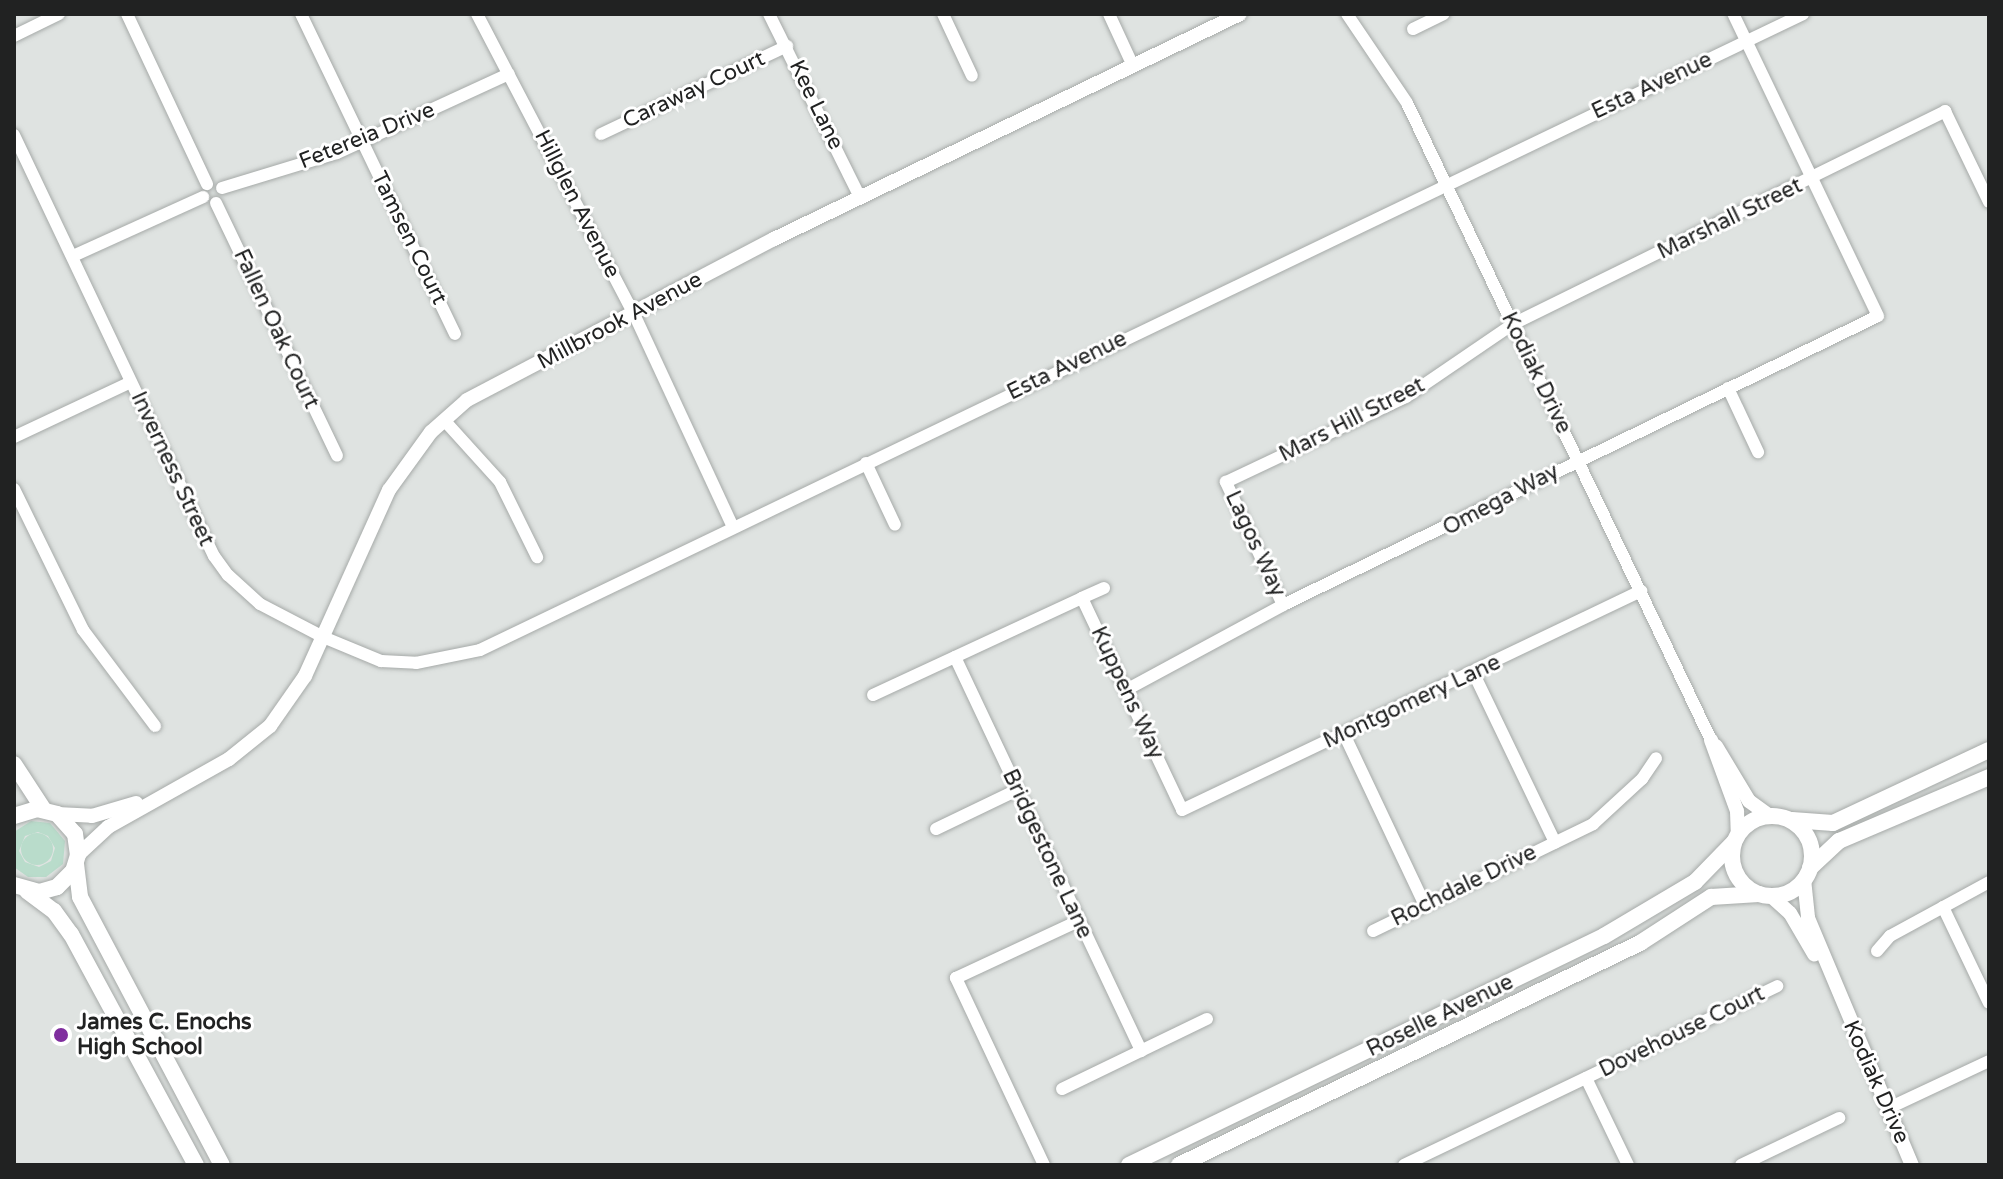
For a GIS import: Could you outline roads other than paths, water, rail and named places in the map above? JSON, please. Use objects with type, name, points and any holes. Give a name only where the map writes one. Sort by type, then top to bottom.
[{"type":"main road","points":[[1989,750],[1833,823],[1770,816],[1753,821],[1736,838],[1737,875],[1765,895],[1788,893],[1839,841],[1989,777]]},
{"type":"main road","points":[[14,764],[50,812],[75,834],[80,897],[222,1165]]},
{"type":"main road","points":[[14,816],[50,812]]},
{"type":"main road","points":[[1788,820],[1808,840],[1807,874]]},
{"type":"main road","name":"Roselle Avenue","points":[[1129,1165],[1604,936],[1695,882],[1736,838]]},
{"type":"main road","points":[[20,888],[57,887],[77,860]]},
{"type":"main road","points":[[20,888],[54,911],[71,934],[196,1165]]},
{"type":"main road","name":"Roselle Avenue","points":[[1179,1165],[1640,943],[1711,897],[1765,895]]},
{"type":"main road","points":[[1147,1165],[1166,1147]]},
{"type":"street","points":[[14,36],[59,14]]},
{"type":"street","points":[[73,256],[205,190],[222,188],[216,203],[205,190],[127,14]]},
{"type":"street","name":"Tamsen Court","points":[[301,14],[455,334]]},
{"type":"street","name":"Hillglen Avenue","points":[[477,14],[634,314],[733,527]]},
{"type":"street","name":"Kee Lane","points":[[769,14],[860,197]]},
{"type":"street","points":[[943,14],[972,76]]},
{"type":"street","points":[[1109,14],[1133,66]]},
{"type":"street","name":"Millbrook Avenue","points":[[77,860],[108,827],[156,797],[229,759],[270,726],[305,676],[389,490],[407,461],[467,400],[860,197],[1240,14]]},
{"type":"street","name":"Kodiak Drive","points":[[1347,14],[1397,85],[1641,591],[1711,740],[1737,811],[1736,838]]},
{"type":"street","points":[[1413,29],[1444,14]]},
{"type":"street","points":[[1733,14],[1812,179]]},
{"type":"street","name":"Esta Avenue","points":[[323,637],[393,663],[460,656],[1803,14]]},
{"type":"street","name":"Caraway Court","points":[[601,134],[787,46]]},
{"type":"street","name":"Fetereia Drive","points":[[222,188],[363,142],[509,74]]},
{"type":"street","name":"Marshall Street","points":[[1513,324],[1945,111],[1989,202]]},
{"type":"street","name":"Inverness Street","points":[[14,135],[214,556],[228,575],[260,604],[323,637]]},
{"type":"street","name":"Omega Way","points":[[1126,690],[1283,605],[1428,539],[1578,459],[1878,316],[1812,179]]},
{"type":"street","name":"Fallen Oak Court","points":[[216,203],[337,456]]},
{"type":"street","name":"Mars Hill Street","points":[[1226,482],[1406,397],[1513,324]]},
{"type":"street","points":[[14,437],[131,382]]},
{"type":"street","points":[[1728,388],[1758,452]]},
{"type":"street","points":[[444,420],[500,482],[537,557]]},
{"type":"street","points":[[866,463],[895,525]]},
{"type":"street","name":"Lagos Way","points":[[1226,482],[1283,605]]},
{"type":"street","points":[[14,489],[83,630],[155,726]]},
{"type":"street","points":[[873,695],[1104,588]]},
{"type":"street","name":"Montgomery Lane","points":[[1182,810],[1474,674],[1641,591]]},
{"type":"street","name":"Kuppens Way","points":[[1082,598],[1182,810]]},
{"type":"street","name":"Bridgestone Lane","points":[[955,657],[1141,1051]]},
{"type":"street","points":[[1474,674],[1555,842]]},
{"type":"street","points":[[1344,734],[1425,905]]},
{"type":"street","name":"Kodiak Drive","points":[[1711,740],[1749,801],[1770,816]]},
{"type":"street","name":"Rochdale Drive","points":[[1373,931],[1593,824],[1620,803],[1656,758]]},
{"type":"street","points":[[936,829],[1017,790]]},
{"type":"street","name":"Millbrook Avenue","points":[[50,812],[99,815],[156,797]]},
{"type":"street","name":"Kodiak Drive","points":[[1807,874],[1805,911],[1839,1000]]},
{"type":"street","points":[[1877,951],[1890,936],[1989,882]]},
{"type":"street","name":"Kodiak Drive","points":[[1765,895],[1790,913],[1839,1000],[1891,1107],[1912,1165]]},
{"type":"street","points":[[1943,907],[1989,1003]]},
{"type":"street","points":[[1044,1165],[956,978],[1078,921]]},
{"type":"street","name":"Dovehouse Court","points":[[1404,1165],[1777,986]]},
{"type":"street","points":[[1062,1089],[1207,1019]]},
{"type":"street","points":[[1891,1107],[1989,1061]]},
{"type":"street","points":[[1586,1078],[1628,1165]]},
{"type":"street","points":[[1741,1165],[1839,1118]]},
{"type":"place","name":"James C. Enochs High School","points":[[61,1035]]}]
